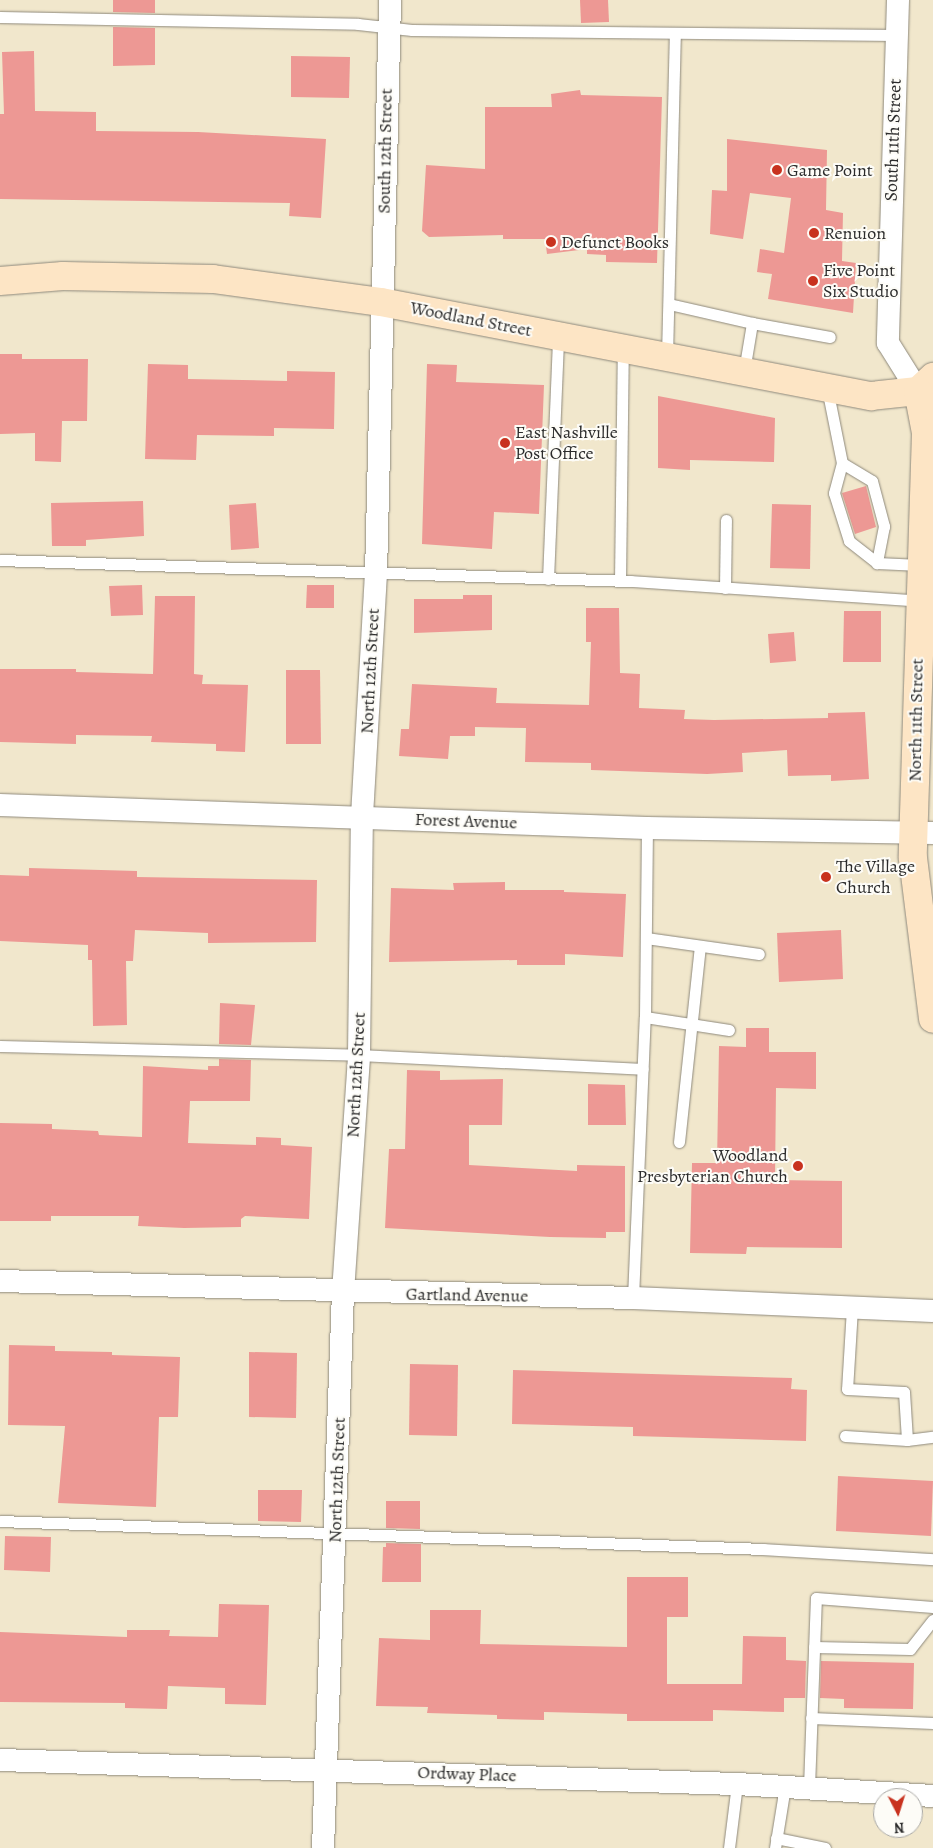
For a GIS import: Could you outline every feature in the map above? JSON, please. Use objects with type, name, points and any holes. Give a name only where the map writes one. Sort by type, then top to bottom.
[{"type":"street","name":"South 12th Street","points":[[381,302],[390,0]]},
{"type":"street","name":"South 11th Street","points":[[898,0],[888,343],[928,389]]},
{"type":"street","name":"Woodland Street","points":[[0,280],[63,276],[213,279],[381,302],[871,396],[928,389]]},
{"type":"street","name":"North 12th Street","points":[[324,1848],[343,1292],[359,1055],[362,816],[376,574],[381,302]]},
{"type":"street","name":"North 11th Street","points":[[928,389],[926,433],[928,520],[920,565],[926,601],[923,833],[913,858],[933,1019]]},
{"type":"street","name":"Forest Avenue","points":[[0,805],[362,816],[647,828],[923,833]]},
{"type":"street","name":"Gartland Avenue","points":[[0,1281],[343,1292],[633,1298],[933,1311]]},
{"type":"street","name":"Ordway Place","points":[[0,1760],[326,1769],[737,1784],[933,1796]]},
{"type":"lane","points":[[0,17],[358,24],[388,29],[676,34],[896,35]]},
{"type":"lane","points":[[667,356],[676,34]]},
{"type":"lane","points":[[669,304],[752,323],[830,337]]},
{"type":"lane","points":[[744,371],[752,323]]},
{"type":"lane","points":[[548,579],[558,336]]},
{"type":"lane","points":[[620,581],[623,348]]},
{"type":"lane","points":[[827,388],[842,463],[834,493],[849,541],[877,563],[920,565]]},
{"type":"lane","points":[[842,463],[872,481],[884,526],[877,563]]},
{"type":"lane","points":[[725,588],[726,520]]},
{"type":"lane","points":[[0,560],[620,581],[926,601]]},
{"type":"lane","points":[[633,1298],[645,1017],[647,828]]},
{"type":"lane","points":[[646,938],[758,954]]},
{"type":"lane","points":[[679,1142],[700,946]]},
{"type":"lane","points":[[645,1017],[692,1026],[729,1030]]},
{"type":"lane","points":[[0,1046],[359,1055],[643,1069]]},
{"type":"lane","points":[[852,1308],[847,1389],[904,1392],[907,1440]]},
{"type":"lane","points":[[844,1436],[907,1440],[933,1437]]},
{"type":"lane","points":[[0,1521],[335,1532],[933,1559]]},
{"type":"lane","points":[[809,1788],[816,1598],[933,1607]]},
{"type":"lane","points":[[814,1647],[910,1649],[933,1620]]},
{"type":"lane","points":[[811,1718],[933,1723]]},
{"type":"lane","points":[[729,1848],[737,1784]]},
{"type":"lane","points":[[785,1786],[775,1843],[826,1848]]},
{"type":"building","points":[[113,0],[155,0],[155,13],[113,12]]},
{"type":"building","points":[[580,0],[608,0],[609,22],[581,23]]},
{"type":"building","points":[[113,27],[155,28],[155,65],[113,66]]},
{"type":"building","points":[[34,51],[35,111],[96,112],[96,131],[198,132],[326,139],[321,218],[289,216],[290,203],[0,199],[0,114],[4,114],[2,52]]},
{"type":"building","points":[[291,56],[350,57],[349,98],[291,97]]},
{"type":"building","points":[[580,90],[581,95],[662,97],[657,263],[606,262],[606,255],[587,254],[587,249],[547,254],[545,239],[503,239],[503,235],[429,237],[422,231],[426,165],[485,169],[485,107],[552,107],[551,94]]},
{"type":"building","points":[[727,139],[827,150],[826,210],[843,213],[842,261],[856,263],[853,313],[768,299],[772,274],[757,272],[760,249],[784,253],[791,198],[750,193],[743,239],[710,234],[712,190],[727,191]]},
{"type":"building","points":[[0,354],[22,354],[22,359],[88,359],[87,421],[62,421],[61,462],[35,461],[35,433],[0,434]]},
{"type":"building","points":[[148,364],[188,365],[188,379],[287,381],[287,371],[335,372],[334,429],[274,428],[274,436],[197,435],[196,460],[145,459]]},
{"type":"building","points":[[427,364],[457,365],[456,382],[544,385],[539,514],[494,512],[492,549],[422,544]]},
{"type":"building","points":[[658,396],[775,418],[774,462],[690,460],[690,470],[658,468]]},
{"type":"building","points":[[866,486],[876,527],[855,534],[842,493]]},
{"type":"building","points":[[143,501],[144,536],[86,540],[86,546],[52,546],[51,503]]},
{"type":"building","points":[[256,503],[259,548],[231,550],[229,505]]},
{"type":"building","points":[[772,504],[811,505],[810,569],[770,568]]},
{"type":"building","points":[[142,585],[143,615],[111,616],[109,586]]},
{"type":"building","points":[[307,585],[334,585],[334,608],[306,608]]},
{"type":"building","points":[[463,595],[492,595],[492,630],[414,633],[414,599],[463,599]]},
{"type":"building","points":[[155,596],[195,596],[194,674],[203,675],[202,684],[248,685],[245,752],[216,751],[216,744],[151,742],[152,736],[76,735],[76,744],[0,742],[0,669],[76,669],[76,672],[153,674]]},
{"type":"building","points":[[586,608],[619,608],[620,673],[640,674],[639,708],[685,710],[684,719],[714,720],[828,718],[828,713],[865,712],[869,779],[831,781],[831,775],[788,776],[787,750],[742,753],[743,772],[707,774],[591,770],[591,763],[525,762],[526,728],[475,727],[475,736],[450,736],[448,759],[399,756],[401,729],[409,729],[412,684],[497,688],[496,703],[589,705],[591,642],[586,642]]},
{"type":"building","points":[[844,611],[881,611],[881,662],[843,662]]},
{"type":"building","points":[[794,632],[796,661],[770,663],[768,634]]},
{"type":"building","points":[[286,670],[320,670],[321,744],[286,744]]},
{"type":"building","points":[[29,868],[137,871],[137,877],[317,880],[316,942],[208,943],[208,933],[135,930],[133,961],[126,961],[127,1025],[93,1026],[92,960],[88,960],[88,945],[0,941],[0,875],[29,876]]},
{"type":"building","points":[[505,882],[505,890],[564,890],[564,892],[626,894],[623,957],[565,954],[565,965],[517,965],[517,960],[389,962],[391,888],[454,890],[453,883]]},
{"type":"building","points":[[841,930],[843,979],[779,982],[777,933]]},
{"type":"building","points":[[220,1003],[255,1005],[251,1045],[219,1044]]},
{"type":"building","points":[[746,1028],[769,1028],[769,1052],[816,1052],[816,1089],[776,1088],[775,1180],[842,1181],[842,1248],[747,1247],[746,1254],[690,1253],[692,1163],[717,1163],[719,1046],[746,1047]]},
{"type":"building","points":[[219,1059],[251,1060],[250,1101],[190,1101],[188,1143],[256,1145],[256,1137],[281,1138],[281,1145],[312,1147],[309,1219],[245,1216],[241,1219],[241,1227],[184,1228],[138,1226],[139,1216],[51,1216],[51,1221],[0,1221],[0,1123],[52,1124],[52,1129],[98,1131],[99,1135],[142,1137],[143,1066],[208,1070],[208,1066],[219,1066]]},
{"type":"building","points":[[407,1070],[440,1071],[440,1080],[503,1079],[502,1125],[469,1125],[469,1165],[577,1171],[577,1165],[625,1166],[625,1232],[606,1232],[606,1238],[550,1237],[385,1228],[389,1149],[405,1149]]},
{"type":"building","points":[[588,1084],[625,1085],[626,1125],[588,1125]]},
{"type":"building","points":[[9,1345],[55,1346],[55,1351],[112,1352],[112,1355],[180,1357],[178,1417],[159,1417],[156,1507],[58,1503],[65,1426],[8,1425]]},
{"type":"building","points":[[249,1352],[297,1353],[296,1418],[249,1417]]},
{"type":"building","points":[[410,1364],[458,1365],[457,1436],[409,1435]]},
{"type":"building","points":[[513,1370],[792,1378],[791,1389],[807,1390],[806,1441],[633,1436],[633,1427],[512,1424]]},
{"type":"building","points":[[838,1476],[933,1481],[931,1536],[836,1531]]},
{"type":"building","points":[[258,1490],[302,1490],[301,1522],[258,1521]]},
{"type":"building","points":[[386,1501],[420,1501],[420,1529],[386,1528]]},
{"type":"building","points":[[5,1536],[51,1537],[50,1572],[4,1570]]},
{"type":"building","points":[[386,1543],[421,1544],[421,1582],[382,1582],[383,1547],[386,1547]]},
{"type":"building","points":[[627,1577],[688,1577],[688,1617],[667,1617],[667,1684],[742,1684],[743,1636],[786,1637],[786,1660],[806,1661],[805,1698],[784,1698],[784,1712],[713,1710],[713,1721],[627,1721],[627,1714],[544,1712],[544,1720],[497,1719],[497,1715],[427,1713],[428,1707],[376,1706],[379,1638],[430,1640],[430,1610],[481,1610],[480,1644],[627,1647]]},
{"type":"building","points":[[219,1604],[269,1605],[266,1705],[225,1704],[225,1688],[168,1686],[167,1709],[125,1708],[125,1703],[0,1702],[0,1632],[127,1637],[127,1630],[170,1630],[169,1636],[218,1637]]},
{"type":"building","points":[[821,1661],[914,1663],[913,1709],[844,1708],[844,1699],[820,1698]]},
{"type":"place","name":"Game Point","points":[[777,170]]},
{"type":"place","name":"Renuion","points":[[814,233]]},
{"type":"place","name":"Defunct Books","points":[[551,242]]},
{"type":"place","name":"Five Point Six Studio","points":[[813,281]]},
{"type":"place","name":"East Nashville Post Office","points":[[505,443]]},
{"type":"place","name":"The Village Church","points":[[826,877]]},
{"type":"place","name":"Woodland Presbyterian Church","points":[[798,1166]]}]
